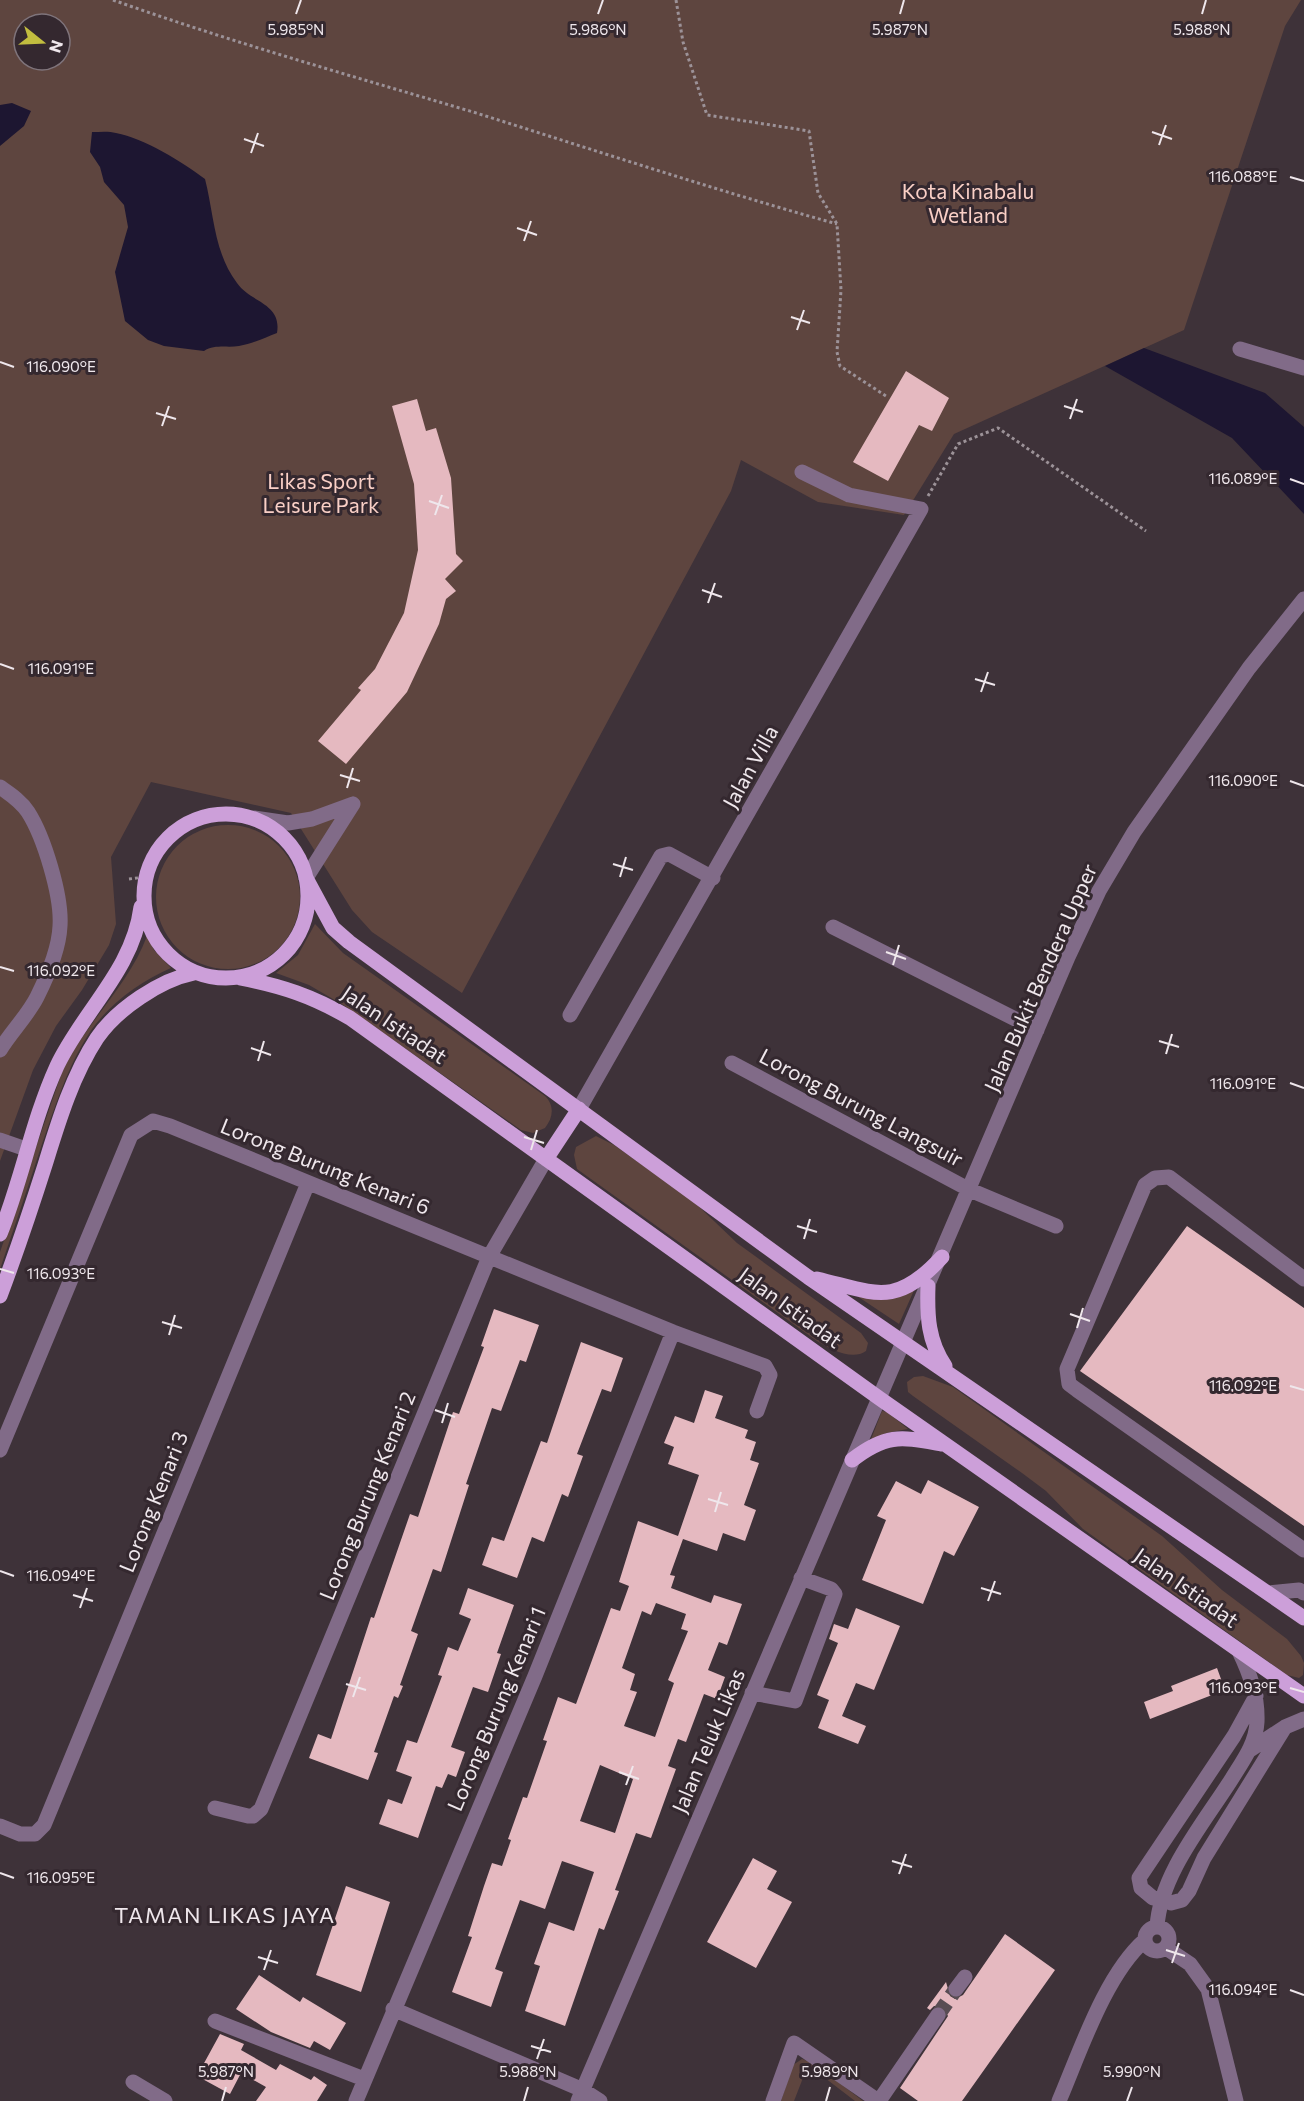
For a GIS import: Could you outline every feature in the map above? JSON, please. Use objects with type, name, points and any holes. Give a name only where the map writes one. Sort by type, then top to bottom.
[{"type":"main road","points":[[0,1234],[41,1103],[76,1029],[130,952],[138,931],[145,877],[156,851],[175,830],[200,817],[226,813],[254,818],[278,831],[296,852],[306,878],[308,904],[301,930],[296,938],[286,952],[265,969],[240,978],[209,977],[194,973],[170,957],[152,934],[144,906],[145,877]]},
{"type":"main road","name":"Jalan Istiadat","points":[[306,878],[333,928],[349,942],[808,1277],[1304,1618]]},
{"type":"main road","points":[[0,1296],[63,1110],[83,1062],[98,1037],[134,1000],[194,973]]},
{"type":"main road","name":"Jalan Istiadat","points":[[240,978],[282,986],[325,1004],[879,1398],[1304,1696]]},
{"type":"main road","points":[[546,1159],[579,1109]]},
{"type":"main road","points":[[808,1277],[871,1293],[895,1291],[921,1280],[942,1257]]},
{"type":"main road","points":[[928,1286],[927,1319],[935,1351],[950,1374]]},
{"type":"main road","points":[[852,1460],[872,1444],[890,1439],[902,1438],[945,1444]]},
{"type":"street","points":[[1240,349],[1304,368]]},
{"type":"street","points":[[802,472],[849,495],[921,509]]},
{"type":"street","name":"Jalan Villa","points":[[579,1109],[713,878],[921,509]]},
{"type":"street","name":"Jalan Bukit Bendera Upper","points":[[879,1398],[1099,891],[1134,832],[1249,668],[1304,599]]},
{"type":"street","points":[[0,787],[17,799],[27,812],[43,843],[56,891],[60,926],[50,964],[36,999],[0,1050]]},
{"type":"street","points":[[254,818],[288,823],[312,819],[353,804],[306,878]]},
{"type":"street","points":[[570,1015],[661,856],[669,854],[713,878]]},
{"type":"street","points":[[833,927],[1037,1030]]},
{"type":"street","name":"Lorong Burung Langsuir","points":[[732,1063],[970,1190],[1056,1226]]},
{"type":"street","name":"Lorong Burung Kenari 6","points":[[0,1450],[130,1135],[153,1121],[171,1126],[673,1332],[765,1366],[770,1375],[757,1410]]},
{"type":"street","points":[[0,1140],[26,1149]]},
{"type":"street","name":"Lorong Burung Kenari 2","points":[[215,1808],[253,1816],[261,1809],[489,1257],[546,1159]]},
{"type":"street","points":[[1304,1280],[1169,1176],[1155,1178],[1145,1185],[1067,1369],[1069,1383],[1077,1390],[1304,1550]]},
{"type":"street","name":"Lorong Kenari 3","points":[[0,1826],[20,1834],[35,1834],[44,1825],[308,1183]]},
{"type":"street","name":"Lorong Burung Kenari 1","points":[[356,2101],[540,1665],[673,1332]]},
{"type":"street","name":"Jalan Teluk Likas","points":[[580,2095],[879,1398]]},
{"type":"street","points":[[752,1693],[795,1701],[835,1594],[831,1588],[801,1578]]},
{"type":"street","points":[[1269,1593],[1299,1590],[1304,1593]]},
{"type":"street","points":[[1157,1927],[1158,1906],[1167,1881],[1250,1750],[1257,1724],[1256,1696],[1250,1675],[1239,1651]]},
{"type":"street","points":[[1153,1898],[1141,1888],[1139,1878],[1234,1736],[1256,1696]]},
{"type":"street","points":[[1250,1750],[1285,1727],[1304,1719]]},
{"type":"street","points":[[1171,1903],[1182,1900],[1189,1891],[1204,1858],[1285,1727]]},
{"type":"street","points":[[1059,2101],[1090,2026],[1128,1955],[1145,1940],[1149,1929],[1157,1927],[1167,1933],[1169,1941],[1166,1948],[1159,1951],[1151,1950],[1145,1940]]},
{"type":"street","points":[[1166,1948],[1190,1964],[1208,1989],[1236,2101]]},
{"type":"street","points":[[393,2009],[580,2095],[600,2101]]},
{"type":"street","points":[[773,2101],[794,2043],[878,2101],[938,2015]]},
{"type":"street","points":[[215,2021],[364,2079]]},
{"type":"street","points":[[133,2082],[165,2101]]},
{"type":"path","points":[[113,0],[214,36],[373,82],[730,195],[837,224]]},
{"type":"path","points":[[676,0],[682,42],[707,115],[809,131],[818,194],[837,224],[841,290],[837,352],[840,366],[886,396]]},
{"type":"path","points":[[921,509],[958,444],[998,428],[1146,531]]},
{"type":"path","points":[[129,879],[145,877]]},
{"type":"green space","points":[[0,0],[1301,0],[1285,26],[1184,330],[954,434],[904,515],[818,502],[741,460],[731,491],[462,993],[372,932],[352,910],[291,813],[151,782],[111,857],[116,924],[109,945],[82,990],[56,1026],[33,1070],[0,1161]]},
{"type":"green space","points":[[228,825],[256,830],[279,846],[295,869],[300,897],[295,925],[279,948],[256,964],[228,969],[200,964],[177,948],[161,925],[156,897],[161,869],[177,846],[200,830]]},
{"type":"green space","points":[[315,924],[343,953],[545,1096],[552,1112],[545,1128],[533,1133],[521,1130],[345,1006],[309,985],[276,973],[298,955]]},
{"type":"green space","points":[[147,936],[154,950],[171,968],[149,979],[118,1001],[100,1019],[83,1042],[57,1101],[0,1269],[0,1252],[62,1072],[82,1037],[129,972]]},
{"type":"green space","points":[[596,1136],[614,1145],[692,1200],[737,1243],[861,1333],[868,1343],[866,1351],[854,1355],[848,1354],[817,1341],[577,1169],[574,1155],[576,1147]]},
{"type":"green space","points":[[916,1286],[899,1324],[854,1294]]},
{"type":"green space","points":[[923,1376],[953,1387],[1162,1536],[1222,1590],[1287,1639],[1301,1656],[1304,1663],[1303,1675],[1299,1678],[1287,1675],[1083,1529],[1046,1491],[908,1392],[907,1382],[914,1377]]},
{"type":"green space","points":[[882,1411],[887,1412],[908,1429],[886,1433],[870,1442]]},
{"type":"green space","points":[[802,2059],[813,2063],[863,2101],[855,2101],[808,2065],[794,2101],[781,2101],[793,2065]]},
{"type":"shaded area","points":[[12,103],[31,111],[24,126],[0,146],[0,105]]},
{"type":"shaded area","points":[[92,132],[113,132],[138,140],[174,158],[205,179],[219,246],[229,271],[243,290],[264,304],[275,315],[277,333],[244,345],[217,347],[204,351],[164,346],[148,340],[125,321],[115,272],[128,227],[124,205],[104,182],[100,167],[90,152]]},
{"type":"shaded area","points":[[1144,348],[1265,393],[1304,427],[1304,514],[1232,438],[1105,366]]},
{"type":"building","points":[[906,371],[949,398],[932,431],[919,425],[888,481],[853,462]]},
{"type":"building","points":[[417,399],[426,431],[436,428],[451,478],[456,554],[463,561],[445,579],[456,591],[446,599],[439,624],[407,692],[346,764],[318,741],[361,690],[358,688],[375,669],[404,613],[418,550],[414,484],[392,406]]},
{"type":"building","points":[[1187,1226],[1304,1308],[1304,1526],[1080,1371]]},
{"type":"building","points":[[494,1309],[539,1325],[526,1362],[520,1360],[501,1411],[492,1408],[466,1484],[469,1485],[441,1572],[433,1569],[411,1631],[418,1634],[400,1685],[403,1686],[398,1698],[394,1696],[374,1752],[378,1753],[368,1780],[309,1758],[318,1734],[331,1739],[371,1617],[374,1618],[410,1514],[418,1517],[453,1412],[459,1414],[484,1347],[481,1346]]},
{"type":"building","points":[[581,1342],[623,1358],[611,1392],[602,1389],[577,1454],[583,1456],[568,1497],[562,1494],[544,1542],[532,1537],[517,1578],[482,1565],[492,1537],[504,1541],[541,1441],[547,1443]]},
{"type":"building","points":[[705,1390],[723,1396],[715,1418],[748,1430],[745,1438],[756,1442],[750,1460],[759,1463],[744,1505],[756,1510],[745,1541],[723,1533],[717,1551],[683,1539],[670,1575],[675,1576],[671,1588],[711,1603],[714,1595],[742,1604],[727,1645],[719,1642],[708,1670],[725,1677],[717,1699],[704,1694],[686,1742],[678,1739],[668,1766],[676,1769],[651,1838],[636,1833],[615,1890],[619,1891],[604,1930],[599,1928],[565,2026],[525,2011],[540,1966],[534,1964],[549,1922],[574,1931],[594,1872],[562,1861],[545,1909],[520,1900],[495,1969],[503,1972],[491,2007],[452,1992],[472,1937],[468,1936],[492,1863],[502,1866],[511,1840],[508,1839],[523,1797],[527,1798],[547,1741],[543,1740],[558,1697],[576,1704],[611,1608],[620,1611],[629,1586],[619,1582],[638,1521],[678,1536],[699,1475],[668,1464],[674,1447],[664,1443],[675,1416],[694,1423]],"holes":[[[656,1603],[686,1614],[681,1629],[688,1631],[668,1680],[674,1683],[655,1737],[624,1726],[637,1692],[630,1690],[635,1674],[622,1668],[642,1611],[651,1615]],[[600,1765],[633,1779],[615,1833],[580,1821]]]},
{"type":"building","points":[[928,1480],[979,1507],[954,1556],[944,1551],[923,1604],[862,1580],[886,1520],[877,1516],[896,1481],[921,1494]]},
{"type":"building","points":[[468,1588],[514,1605],[497,1653],[501,1654],[488,1692],[473,1687],[451,1747],[465,1752],[456,1777],[448,1774],[442,1788],[436,1786],[418,1838],[379,1824],[388,1799],[402,1804],[412,1777],[396,1771],[407,1740],[417,1743],[442,1676],[438,1675],[448,1647],[458,1651],[471,1619],[459,1614]]},
{"type":"building","points":[[856,1608],[900,1626],[874,1690],[856,1683],[842,1716],[866,1726],[858,1744],[818,1728],[829,1700],[817,1695],[838,1643],[829,1639],[834,1624],[848,1629]]},
{"type":"building","points":[[1217,1668],[1225,1690],[1150,1719],[1144,1702],[1173,1691],[1171,1686]]},
{"type":"building","points":[[753,1858],[777,1871],[767,1889],[792,1902],[756,1968],[707,1942]]},
{"type":"building","points":[[346,1886],[390,1902],[361,1992],[316,1975]]},
{"type":"building","points":[[1005,1934],[1055,1970],[962,2101],[918,2101],[900,2088],[948,2016],[943,2007],[934,2006],[930,2010],[927,2008],[946,1982],[950,1996],[955,1999],[963,1995]]},
{"type":"building","points":[[259,1975],[300,2002],[303,1997],[346,2023],[330,2050],[314,2041],[310,2048],[271,2032],[236,2009]]},
{"type":"building","points":[[220,2034],[244,2044],[241,2050],[276,2070],[280,2064],[311,2080],[314,2076],[327,2085],[317,2101],[256,2101],[266,2087],[241,2073],[230,2094],[197,2076]]},
{"type":"tunnel","points":[[938,2015],[956,1989]]},
{"type":"district","name":"TAMAN LIKAS JAYA","points":[[225,1915]]},
{"type":"park label","name":"Kota Kinabalu Wetland","points":[[968,204]]},
{"type":"park label","name":"Likas Sport Leisure Park","points":[[321,494]]}]
